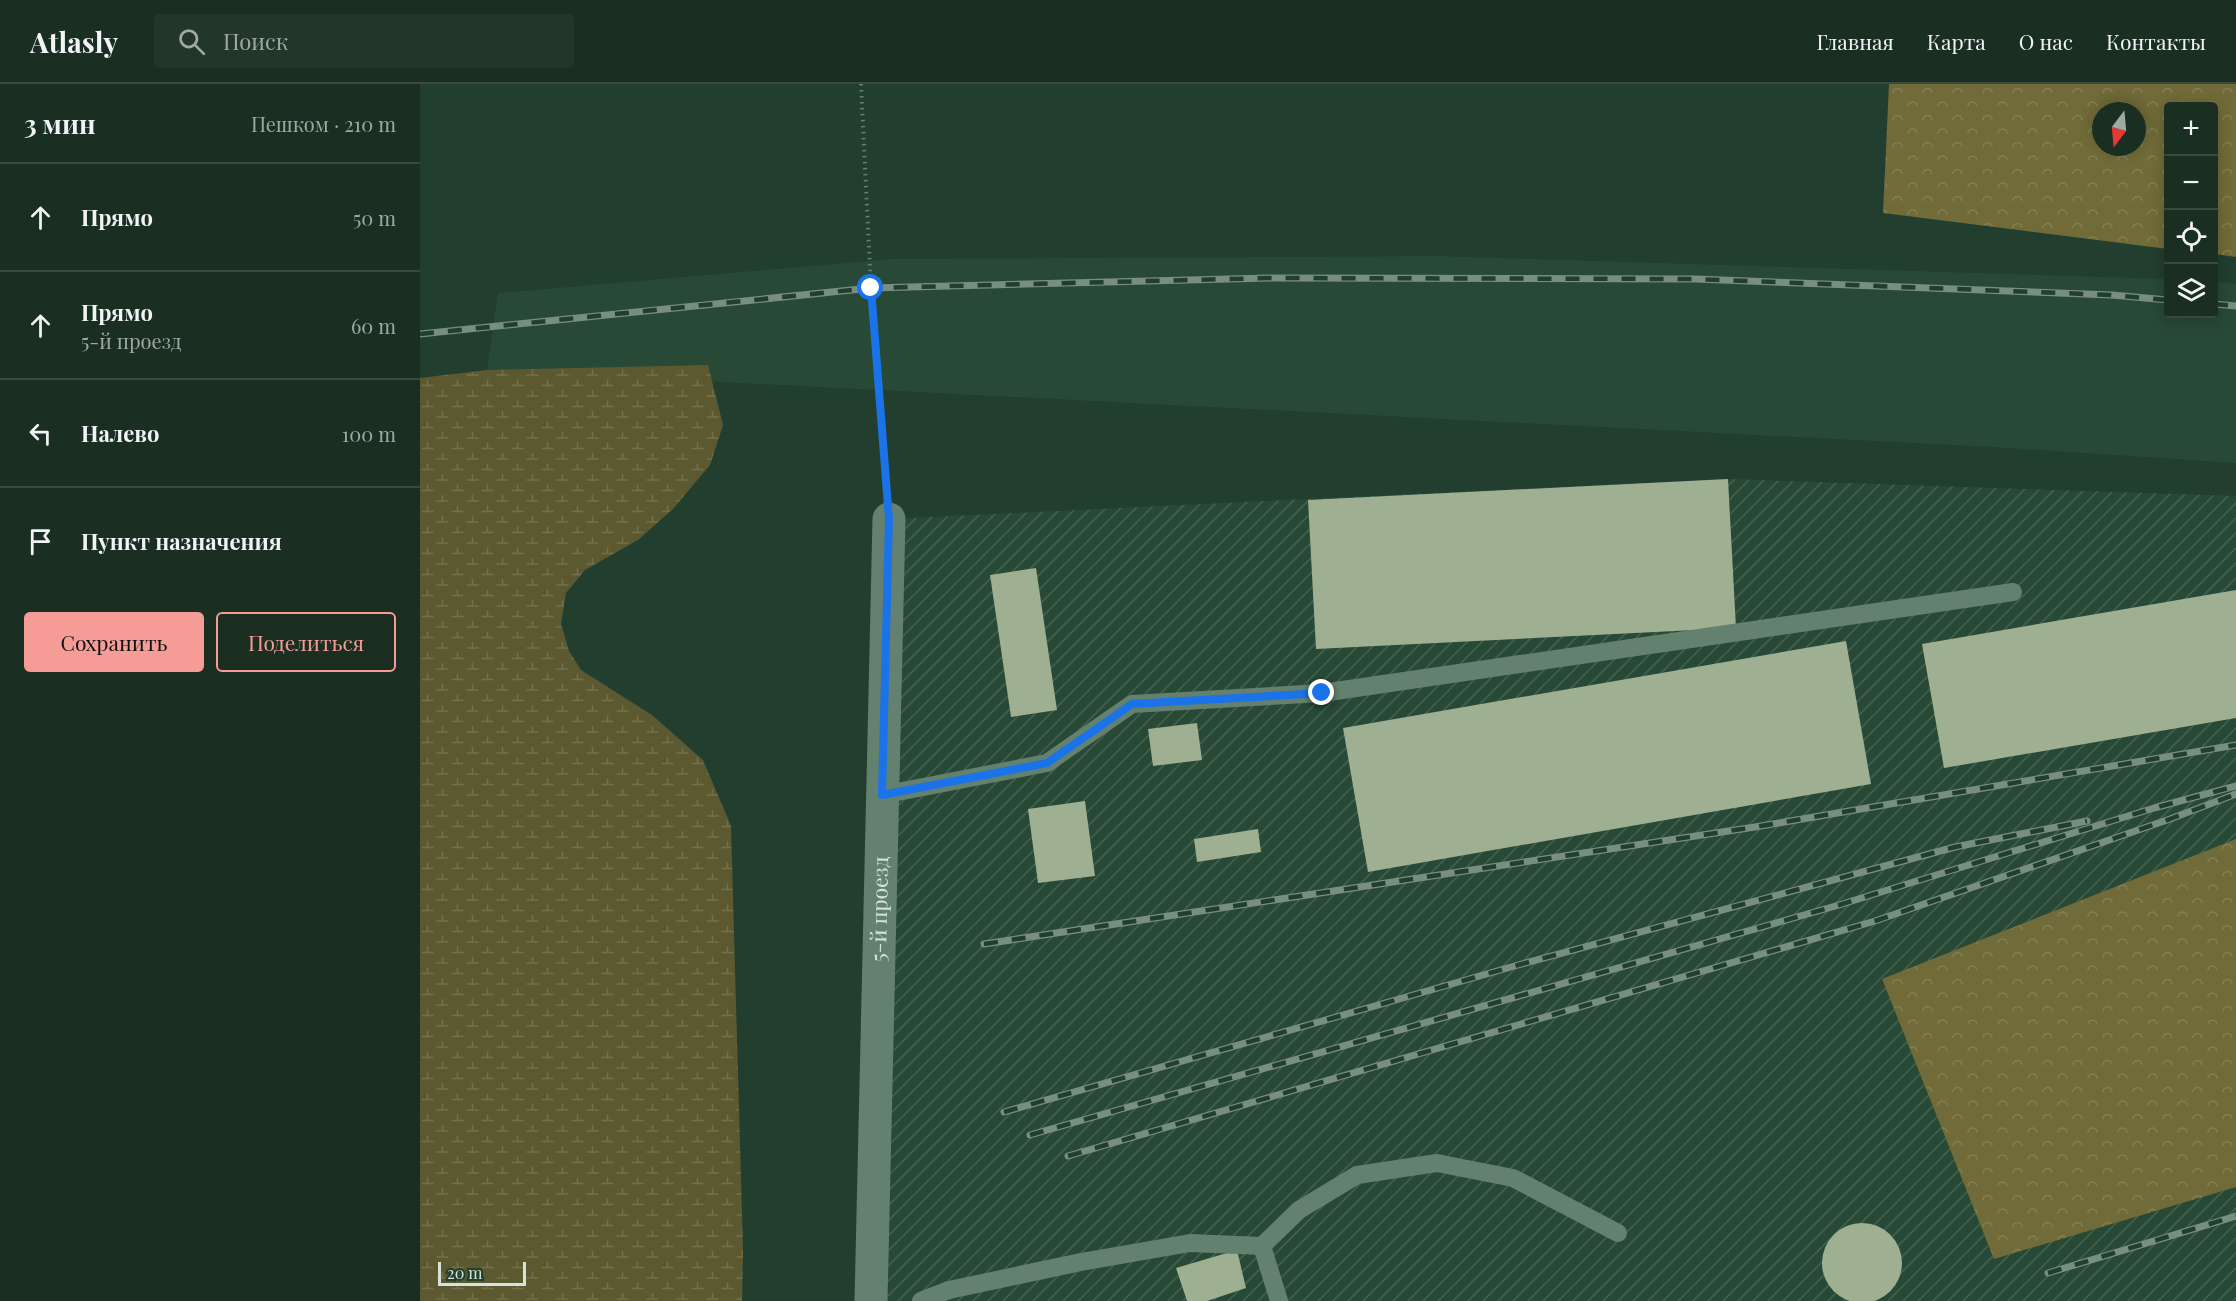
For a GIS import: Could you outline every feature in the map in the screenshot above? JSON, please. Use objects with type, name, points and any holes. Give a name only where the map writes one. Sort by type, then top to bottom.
[{"type":"street","name":"5-й проезд","points":[[871,1301],[889,519]]},
{"type":"lane","points":[[882,795],[1047,763],[1132,704],[1322,693],[2013,592]]},
{"type":"lane","points":[[921,1301],[941,1298],[949,1290],[1082,1262],[1190,1244],[1262,1246],[1299,1210],[1357,1176],[1437,1163],[1513,1178],[1618,1233]]},
{"type":"lane","points":[[1262,1246],[1277,1299]]},
{"type":"path","points":[[861,84],[871,288],[889,519]]},
{"type":"shaded area","points":[[1440,256],[2164,279],[2164,318],[2218,318],[2218,282],[2236,284],[2236,463],[1992,447],[487,370],[498,293],[892,259]]},
{"type":"shaded area","points":[[1728,479],[2236,496],[2236,1301],[874,1301],[889,519]]},
{"type":"green space","points":[[1889,84],[2236,84],[2236,257],[2218,255],[2218,102],[2164,102],[2164,248],[1883,213]]},
{"type":"green space","points":[[708,365],[723,425],[710,465],[673,509],[638,540],[585,570],[566,593],[561,624],[569,651],[581,670],[652,715],[703,760],[731,826],[743,1250],[742,1301],[420,1301],[420,378],[487,370]]},
{"type":"green space","points":[[2236,839],[2236,1187],[1994,1259],[1882,979]]},
{"type":"building","points":[[1728,479],[1736,628],[1316,649],[1308,500]]},
{"type":"building","points":[[1036,568],[1057,710],[1011,717],[990,575]]},
{"type":"building","points":[[2236,590],[2236,718],[1944,768],[1922,644]]},
{"type":"building","points":[[1846,641],[1871,784],[1368,872],[1343,728]]},
{"type":"building","points":[[1197,723],[1202,760],[1153,766],[1148,729]]},
{"type":"building","points":[[1085,801],[1095,876],[1038,883],[1028,809]]},
{"type":"building","points":[[1258,829],[1261,852],[1197,862],[1194,839]]},
{"type":"building","points":[[1854,1224],[1870,1224],[1884,1230],[1895,1241],[1901,1255],[1901,1271],[1895,1285],[1884,1296],[1870,1302],[1854,1302],[1840,1296],[1829,1285],[1823,1271],[1823,1255],[1829,1241],[1840,1230]]},
{"type":"building","points":[[1237,1250],[1246,1288],[1207,1301],[1187,1301],[1176,1268]]},
{"type":"railway","points":[[420,334],[871,288],[1269,278],[1695,279],[2112,295],[2164,300]]},
{"type":"railway","points":[[2218,304],[2236,306]]},
{"type":"railway","points":[[984,944],[1755,827],[2236,745]]},
{"type":"railway","points":[[1030,1135],[1839,905],[2154,808],[2236,786]]},
{"type":"railway","points":[[1068,1156],[1875,921],[2236,794]]},
{"type":"railway","points":[[1004,1112],[1518,965],[1955,847],[2087,821]]},
{"type":"railway","points":[[2048,1273],[2236,1216]]},
{"type":"route","points":[[871,288],[889,519],[882,795],[1047,763],[1132,704],[1322,693]]}]
